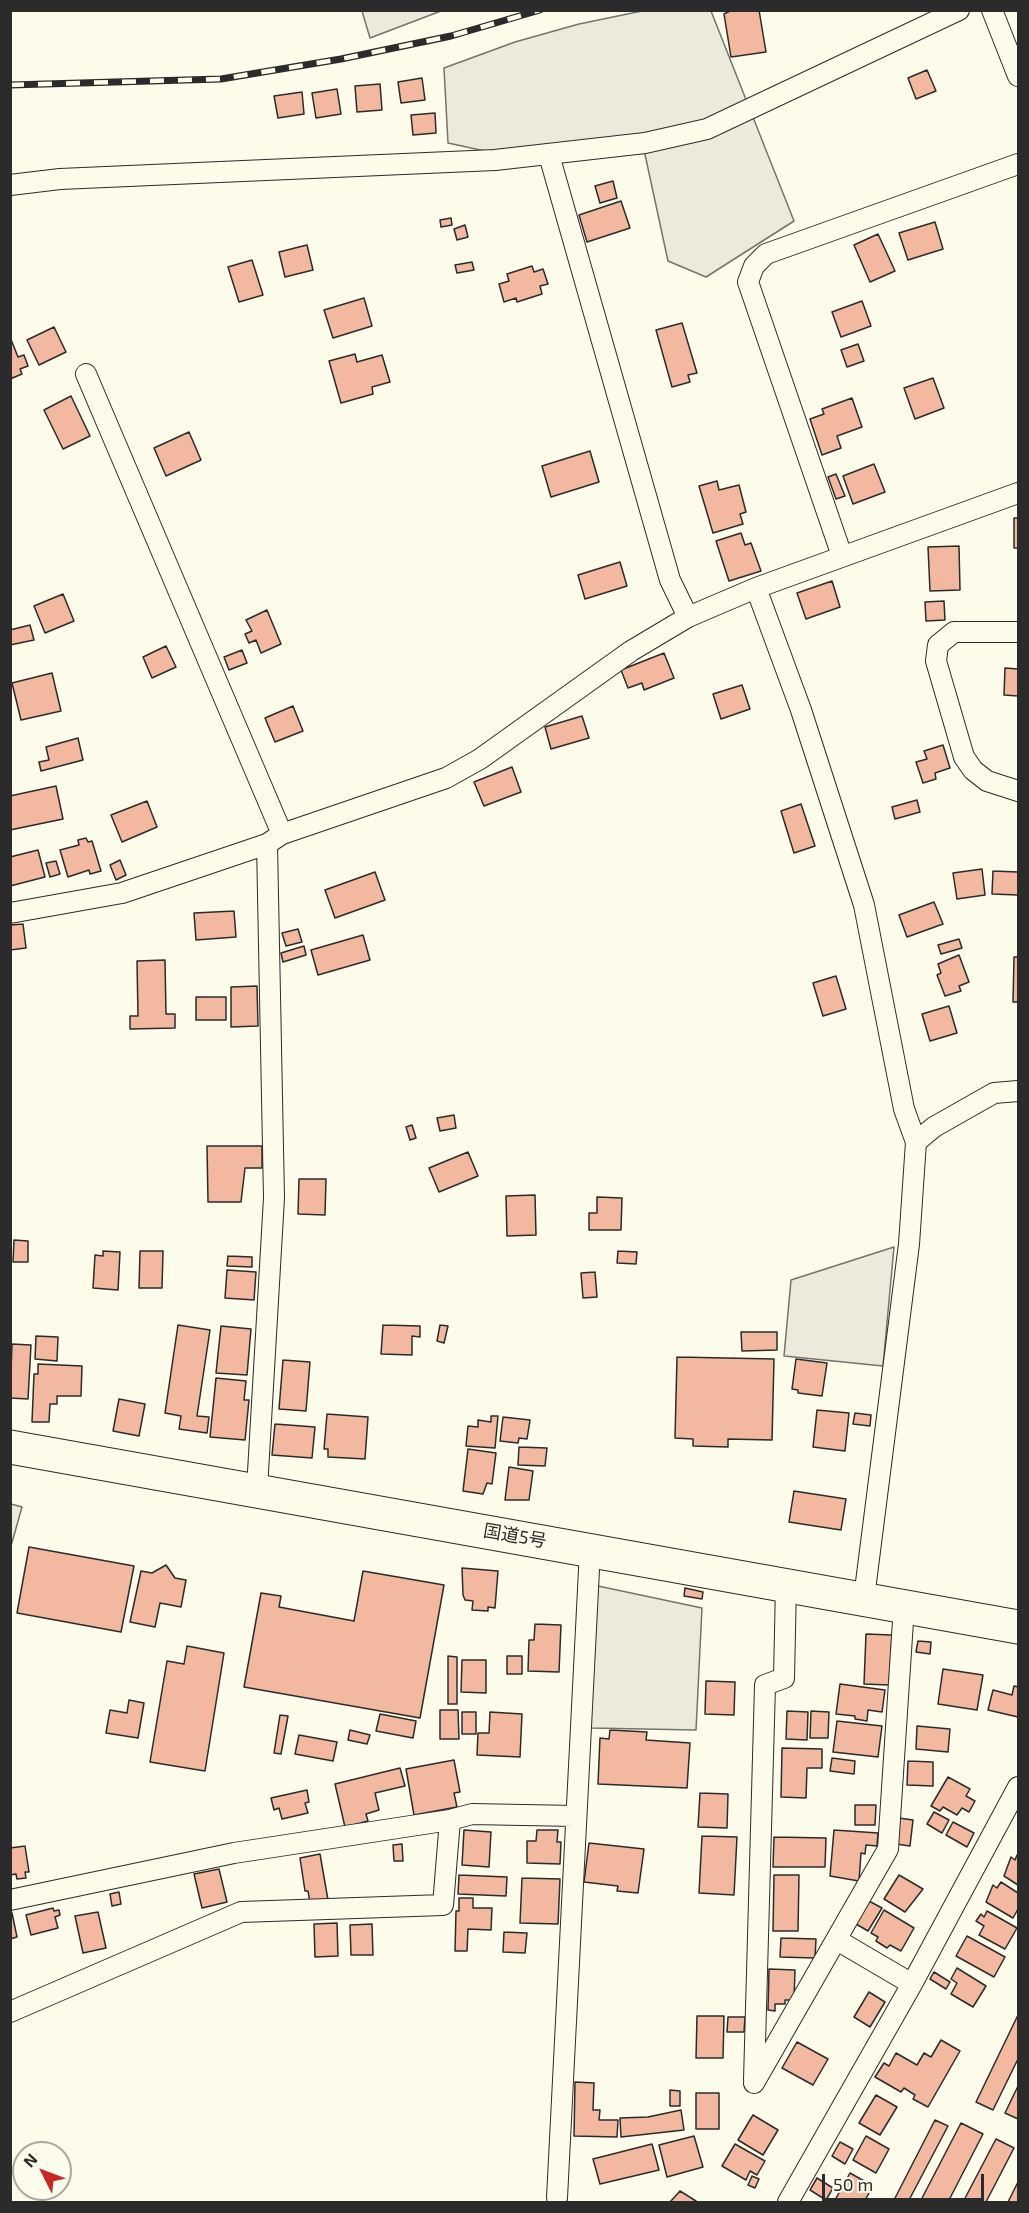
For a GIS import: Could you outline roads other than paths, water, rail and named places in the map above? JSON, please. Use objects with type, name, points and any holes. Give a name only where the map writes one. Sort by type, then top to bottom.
[{"type":"highway","name":"国道5号","points":[[10,1447],[1018,1627]]},
{"type":"street","points":[[10,185],[60,180],[495,160],[645,143],[707,129],[959,10]]},
{"type":"street","points":[[992,10],[1018,76]]},
{"type":"street","points":[[549,155],[670,580],[688,617]]},
{"type":"street","points":[[842,556],[748,282],[754,266],[766,254],[1018,164]]},
{"type":"street","points":[[86,374],[275,839],[274,1198],[257,1490]]},
{"type":"street","points":[[10,913],[122,893],[446,778],[480,759],[631,651],[688,617],[756,588],[1018,493]]},
{"type":"street","points":[[756,588],[801,710],[864,905],[904,1109],[916,1142],[909,1244],[864,1598]]},
{"type":"street","points":[[1018,632],[954,632],[938,645],[936,661],[964,757],[973,770],[987,781],[1018,791]]},
{"type":"street","points":[[916,1142],[934,1127],[994,1093],[1018,1091]]},
{"type":"street","points":[[556,2198],[590,1550]]},
{"type":"street","points":[[786,1585],[784,1678],[765,1685],[754,2083],[888,1849],[904,1606]]},
{"type":"street","points":[[788,2202],[912,1984],[1018,1787]]},
{"type":"street","points":[[10,1900],[234,1853],[450,1820],[472,1814],[575,1816]]},
{"type":"street","points":[[10,2012],[241,1912],[443,1905],[450,1820]]},
{"type":"street","points":[[837,1940],[912,1984]]},
{"type":"railway","points":[[10,85],[221,79],[341,59],[451,36],[540,10]]}]
